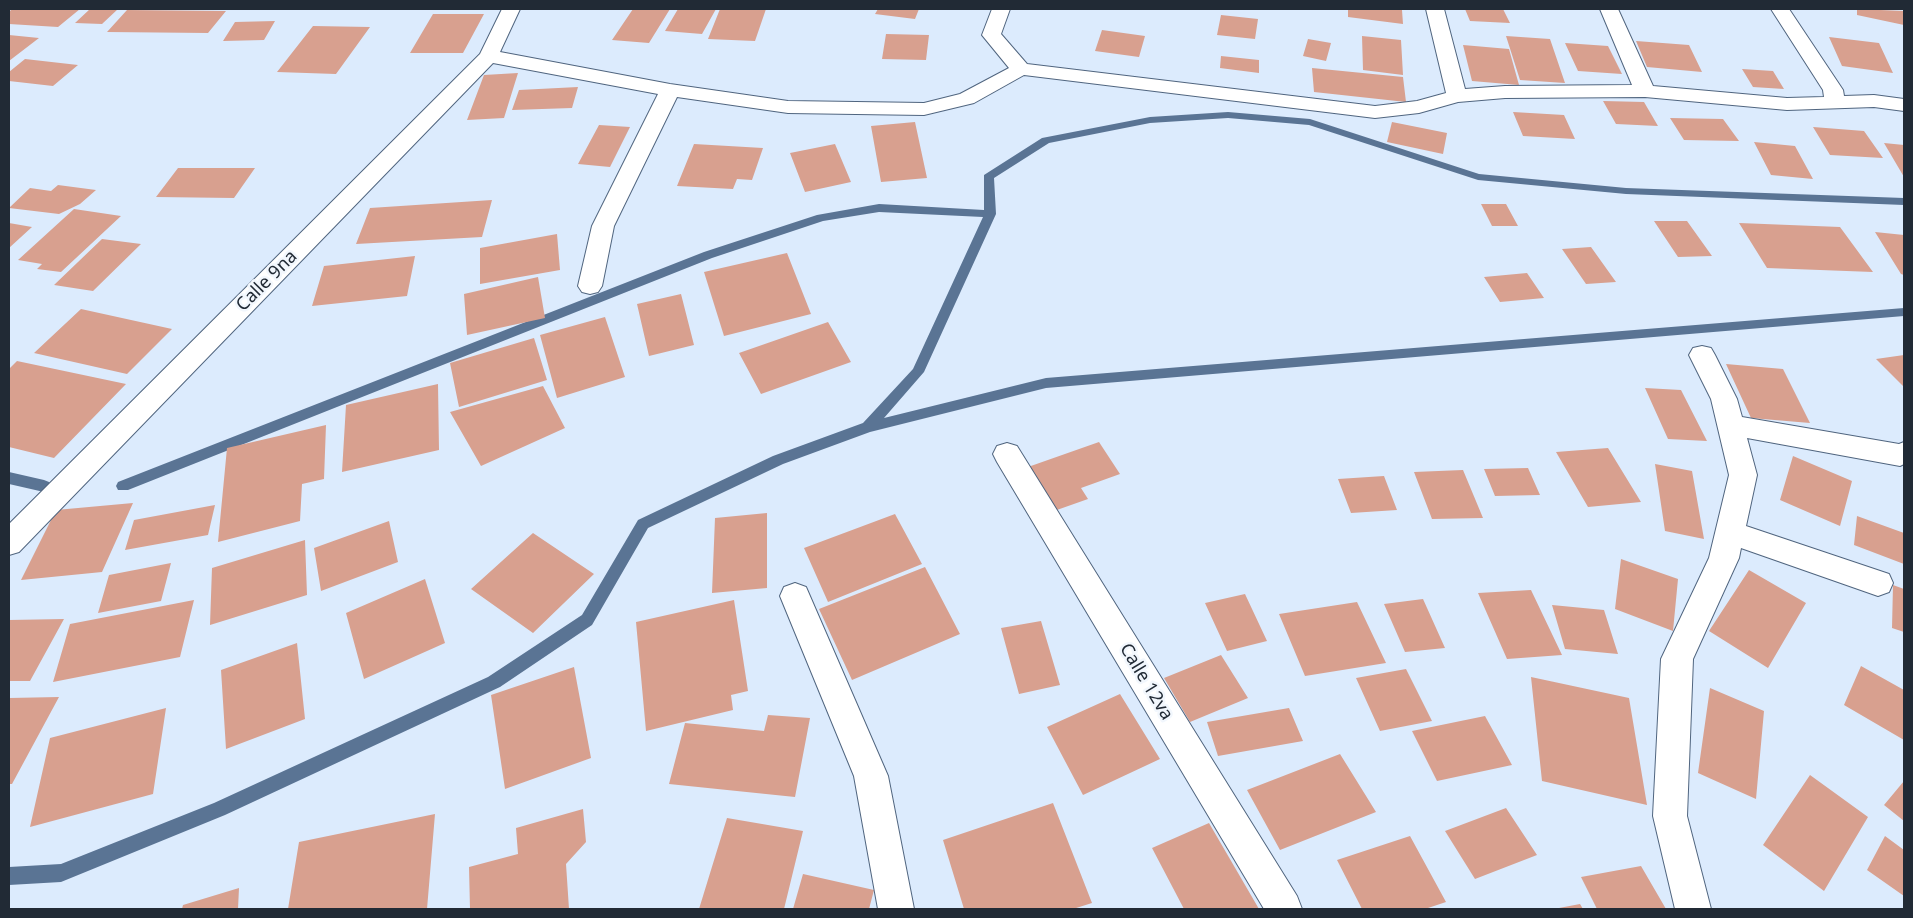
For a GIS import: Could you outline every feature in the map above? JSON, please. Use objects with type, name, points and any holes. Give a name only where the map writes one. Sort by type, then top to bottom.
[{"type":"street","name":"Calle 9na","points":[[9,543],[489,56],[511,9]]},
{"type":"street","points":[[1002,9],[997,14],[991,35],[1021,69]]},
{"type":"street","points":[[1435,9],[1457,96]]},
{"type":"street","points":[[1609,9],[1645,91]]},
{"type":"street","points":[[1780,9],[1832,90],[1835,101]]},
{"type":"street","points":[[489,56],[670,90],[788,107],[924,109],[967,99],[1021,69],[1375,112],[1419,107],[1457,96],[1505,92],[1645,91],[1787,104],[1874,101],[1904,105]]},
{"type":"street","points":[[590,286],[603,226],[670,90]]},
{"type":"street","points":[[1693,909],[1670,816],[1677,659],[1724,558],[1743,475],[1724,399],[1702,355]]},
{"type":"street","points":[[1730,424],[1900,455],[1904,453]]},
{"type":"street","name":"Calle 12va","points":[[1007,454],[1284,909]]},
{"type":"street","points":[[1729,532],[1878,583]]},
{"type":"street","points":[[795,596],[871,776],[896,909]]},
{"type":"building","points":[[12,9],[80,9],[58,27],[9,24],[9,12]]},
{"type":"building","points":[[90,9],[118,9],[102,24],[75,23]]},
{"type":"building","points":[[633,9],[670,9],[649,43],[612,40]]},
{"type":"building","points":[[678,9],[716,9],[702,34],[665,31]]},
{"type":"building","points":[[720,9],[766,9],[755,41],[708,39]]},
{"type":"building","points":[[878,9],[919,9],[915,19],[875,14]]},
{"type":"building","points":[[1348,9],[1402,10],[1403,24],[1348,17]]},
{"type":"building","points":[[1465,9],[1503,9],[1510,23],[1470,21]]},
{"type":"building","points":[[1857,9],[1904,11],[1904,25],[1857,15]]},
{"type":"building","points":[[127,10],[226,11],[208,33],[107,32]]},
{"type":"building","points":[[433,14],[484,14],[463,53],[410,53]]},
{"type":"building","points":[[1221,15],[1258,19],[1255,39],[1217,35]]},
{"type":"building","points":[[275,21],[264,40],[223,41],[235,22]]},
{"type":"building","points":[[313,26],[370,27],[336,74],[277,72]]},
{"type":"building","points":[[1102,30],[1145,36],[1139,57],[1095,51]]},
{"type":"building","points":[[886,34],[929,35],[926,60],[882,59]]},
{"type":"building","points":[[9,35],[39,38],[9,61]]},
{"type":"building","points":[[1362,36],[1401,40],[1403,75],[1363,70]]},
{"type":"building","points":[[1506,36],[1550,39],[1565,83],[1520,80]]},
{"type":"building","points":[[1829,37],[1879,43],[1893,73],[1842,66]]},
{"type":"building","points":[[1308,39],[1331,43],[1326,61],[1303,56]]},
{"type":"building","points":[[1636,41],[1689,45],[1702,72],[1647,67]]},
{"type":"building","points":[[1565,43],[1608,46],[1622,74],[1578,71]]},
{"type":"building","points":[[1463,45],[1509,49],[1519,85],[1472,81]]},
{"type":"building","points":[[1221,56],[1259,60],[1259,73],[1220,68]]},
{"type":"building","points":[[25,59],[78,65],[53,86],[9,81],[9,72]]},
{"type":"building","points":[[1312,68],[1403,77],[1406,102],[1314,92]]},
{"type":"building","points":[[1742,69],[1773,71],[1784,89],[1753,87]]},
{"type":"building","points":[[518,73],[504,118],[467,120],[484,75]]},
{"type":"building","points":[[578,87],[572,108],[512,110],[519,90]]},
{"type":"building","points":[[1603,101],[1644,102],[1658,126],[1616,124]]},
{"type":"building","points":[[1513,112],[1564,115],[1575,139],[1523,136]]},
{"type":"building","points":[[1670,118],[1723,119],[1739,141],[1684,140]]},
{"type":"building","points":[[915,122],[927,178],[881,182],[871,126]]},
{"type":"building","points":[[1392,122],[1447,133],[1443,154],[1387,142]]},
{"type":"building","points":[[599,125],[630,127],[610,167],[578,164]]},
{"type":"building","points":[[1813,127],[1864,131],[1883,158],[1830,155]]},
{"type":"building","points":[[1754,142],[1795,146],[1813,179],[1771,175]]},
{"type":"building","points":[[1884,143],[1904,145],[1904,177]]},
{"type":"building","points":[[694,144],[763,148],[752,180],[737,179],[733,189],[677,186]]},
{"type":"building","points":[[835,144],[851,182],[805,192],[790,153]]},
{"type":"building","points":[[178,168],[255,168],[234,198],[156,197]]},
{"type":"building","points":[[58,185],[96,190],[80,204],[59,214],[9,208],[30,188],[51,191]]},
{"type":"building","points":[[492,200],[482,237],[356,244],[370,208]]},
{"type":"building","points":[[1481,204],[1506,204],[1518,226],[1492,226]]},
{"type":"building","points":[[74,209],[121,216],[61,272],[37,269],[42,264],[18,260]]},
{"type":"building","points":[[1654,221],[1687,221],[1712,256],[1678,257]]},
{"type":"building","points":[[9,223],[32,227],[9,248]]},
{"type":"building","points":[[1739,223],[1840,227],[1873,272],[1767,268]]},
{"type":"building","points":[[1875,232],[1904,235],[1904,275],[1901,274]]},
{"type":"building","points":[[557,234],[560,270],[480,284],[480,248]]},
{"type":"building","points":[[102,239],[141,244],[93,291],[54,285]]},
{"type":"building","points":[[1591,247],[1616,282],[1586,284],[1562,249]]},
{"type":"building","points":[[787,253],[811,314],[724,336],[704,272]]},
{"type":"building","points":[[415,256],[407,296],[312,306],[324,266]]},
{"type":"building","points":[[1527,273],[1544,298],[1500,302],[1484,277]]},
{"type":"building","points":[[538,277],[545,318],[467,335],[464,294]]},
{"type":"building","points":[[681,294],[694,345],[649,356],[637,304]]},
{"type":"building","points":[[81,309],[172,329],[127,374],[34,353]]},
{"type":"building","points":[[605,317],[625,377],[557,398],[540,335]]},
{"type":"building","points":[[828,322],[851,362],[761,394],[739,353]]},
{"type":"building","points":[[534,338],[547,380],[459,407],[450,363]]},
{"type":"building","points":[[1904,355],[1904,387],[1876,359]]},
{"type":"building","points":[[17,361],[126,384],[54,458],[9,447],[9,369]]},
{"type":"building","points":[[1726,364],[1783,369],[1810,423],[1751,418]]},
{"type":"building","points":[[438,384],[439,450],[342,472],[346,405]]},
{"type":"building","points":[[543,386],[565,428],[481,466],[450,412]]},
{"type":"building","points":[[1645,388],[1681,390],[1707,441],[1668,439]]},
{"type":"building","points":[[326,425],[324,479],[302,484],[300,521],[218,542],[227,448]]},
{"type":"building","points":[[1099,442],[1120,474],[1081,488],[1088,499],[1054,511],[1028,467]]},
{"type":"building","points":[[1608,448],[1641,502],[1588,507],[1556,452]]},
{"type":"building","points":[[1793,456],[1852,481],[1840,526],[1780,500]]},
{"type":"building","points":[[1655,464],[1692,471],[1704,539],[1665,531]]},
{"type":"building","points":[[1528,468],[1540,495],[1495,496],[1484,469]]},
{"type":"building","points":[[1463,470],[1483,518],[1432,519],[1414,472]]},
{"type":"building","points":[[1384,476],[1397,510],[1351,513],[1338,479]]},
{"type":"building","points":[[133,503],[102,572],[21,580],[56,510]]},
{"type":"building","points":[[215,505],[208,535],[125,550],[134,520]]},
{"type":"building","points":[[767,513],[767,588],[712,593],[715,518]]},
{"type":"building","points":[[895,514],[922,564],[828,602],[804,548]]},
{"type":"building","points":[[1857,516],[1904,533],[1904,564],[1854,545]]},
{"type":"building","points":[[389,521],[398,562],[321,591],[314,548]]},
{"type":"building","points":[[533,533],[594,574],[533,633],[471,589]]},
{"type":"building","points":[[305,540],[307,595],[210,625],[212,568]]},
{"type":"building","points":[[1621,559],[1678,579],[1673,631],[1615,609]]},
{"type":"building","points":[[171,563],[161,601],[98,613],[109,575]]},
{"type":"building","points":[[925,567],[960,634],[852,680],[819,609]]},
{"type":"building","points":[[1749,570],[1806,603],[1768,668],[1709,631]]},
{"type":"building","points":[[425,579],[445,643],[364,679],[346,613]]},
{"type":"building","points":[[1893,585],[1904,589],[1904,632],[1892,628]]},
{"type":"building","points":[[1531,590],[1562,655],[1507,659],[1478,593]]},
{"type":"building","points":[[1245,594],[1267,641],[1227,651],[1205,603]]},
{"type":"building","points":[[1423,599],[1445,648],[1405,652],[1384,604]]},
{"type":"building","points":[[194,600],[180,657],[53,682],[70,624]]},
{"type":"building","points":[[734,600],[748,691],[731,695],[733,710],[646,731],[636,622]]},
{"type":"building","points":[[1357,602],[1386,663],[1305,676],[1279,614]]},
{"type":"building","points":[[1552,605],[1604,610],[1618,654],[1565,649]]},
{"type":"building","points":[[64,619],[30,681],[9,681],[9,620]]},
{"type":"building","points":[[1041,621],[1060,685],[1019,694],[1001,628]]},
{"type":"building","points":[[297,643],[305,719],[226,749],[221,670]]},
{"type":"building","points":[[1221,655],[1248,698],[1190,722],[1164,678]]},
{"type":"building","points":[[1861,666],[1904,690],[1904,740],[1844,705]]},
{"type":"building","points":[[574,667],[591,758],[505,789],[491,695]]},
{"type":"building","points":[[1406,669],[1432,721],[1380,731],[1356,678]]},
{"type":"building","points":[[1531,677],[1629,698],[1647,805],[1542,781]]},
{"type":"building","points":[[1710,688],[1764,711],[1756,799],[1698,773]]},
{"type":"building","points":[[1120,694],[1160,759],[1083,795],[1047,727]]},
{"type":"building","points":[[59,697],[12,784],[9,784],[9,698]]},
{"type":"building","points":[[166,708],[153,794],[30,827],[50,738]]},
{"type":"building","points":[[1289,708],[1303,741],[1218,756],[1207,722]]},
{"type":"building","points":[[768,715],[810,718],[795,797],[669,784],[685,723],[764,731]]},
{"type":"building","points":[[1485,716],[1512,765],[1437,781],[1412,731]]},
{"type":"building","points":[[1340,754],[1376,812],[1280,850],[1247,790]]},
{"type":"building","points":[[1810,775],[1868,817],[1824,891],[1763,845]]},
{"type":"building","points":[[1904,781],[1904,821],[1884,805]]},
{"type":"building","points":[[1053,803],[1092,903],[1073,909],[964,909],[943,840]]},
{"type":"building","points":[[1506,808],[1537,855],[1475,879],[1445,831]]},
{"type":"building","points":[[583,809],[586,842],[566,864],[569,909],[470,909],[469,867],[518,854],[516,828]]},
{"type":"building","points":[[435,814],[427,909],[288,909],[299,842]]},
{"type":"building","points":[[727,818],[803,831],[784,909],[699,909]]},
{"type":"building","points":[[1209,823],[1259,909],[1184,909],[1152,848]]},
{"type":"building","points":[[1410,836],[1446,902],[1425,909],[1362,909],[1337,860]]},
{"type":"building","points":[[1885,836],[1904,850],[1904,896],[1867,870]]},
{"type":"building","points":[[1641,866],[1666,909],[1597,909],[1581,877]]},
{"type":"building","points":[[803,874],[874,890],[869,909],[793,909]]},
{"type":"building","points":[[239,888],[238,909],[182,909],[183,905]]},
{"type":"building","points":[[1580,904],[1583,909],[1559,909],[1559,908]]},
{"type":"waterway","points":[[990,214],[988,177],[1046,140],[1150,120],[1228,115],[1310,122],[1478,177],[1626,191],[1904,202]]},
{"type":"waterway","points":[[123,486],[708,255],[821,218],[879,208],[990,214]]},
{"type":"waterway","points":[[868,427],[918,372],[990,214]]},
{"type":"waterway","points":[[868,427],[1046,383],[1904,312]]},
{"type":"waterway","points":[[9,876],[61,873],[219,809],[494,682],[587,620],[643,524],[778,460],[868,427]]},
{"type":"waterway","points":[[9,478],[44,486]]}]
